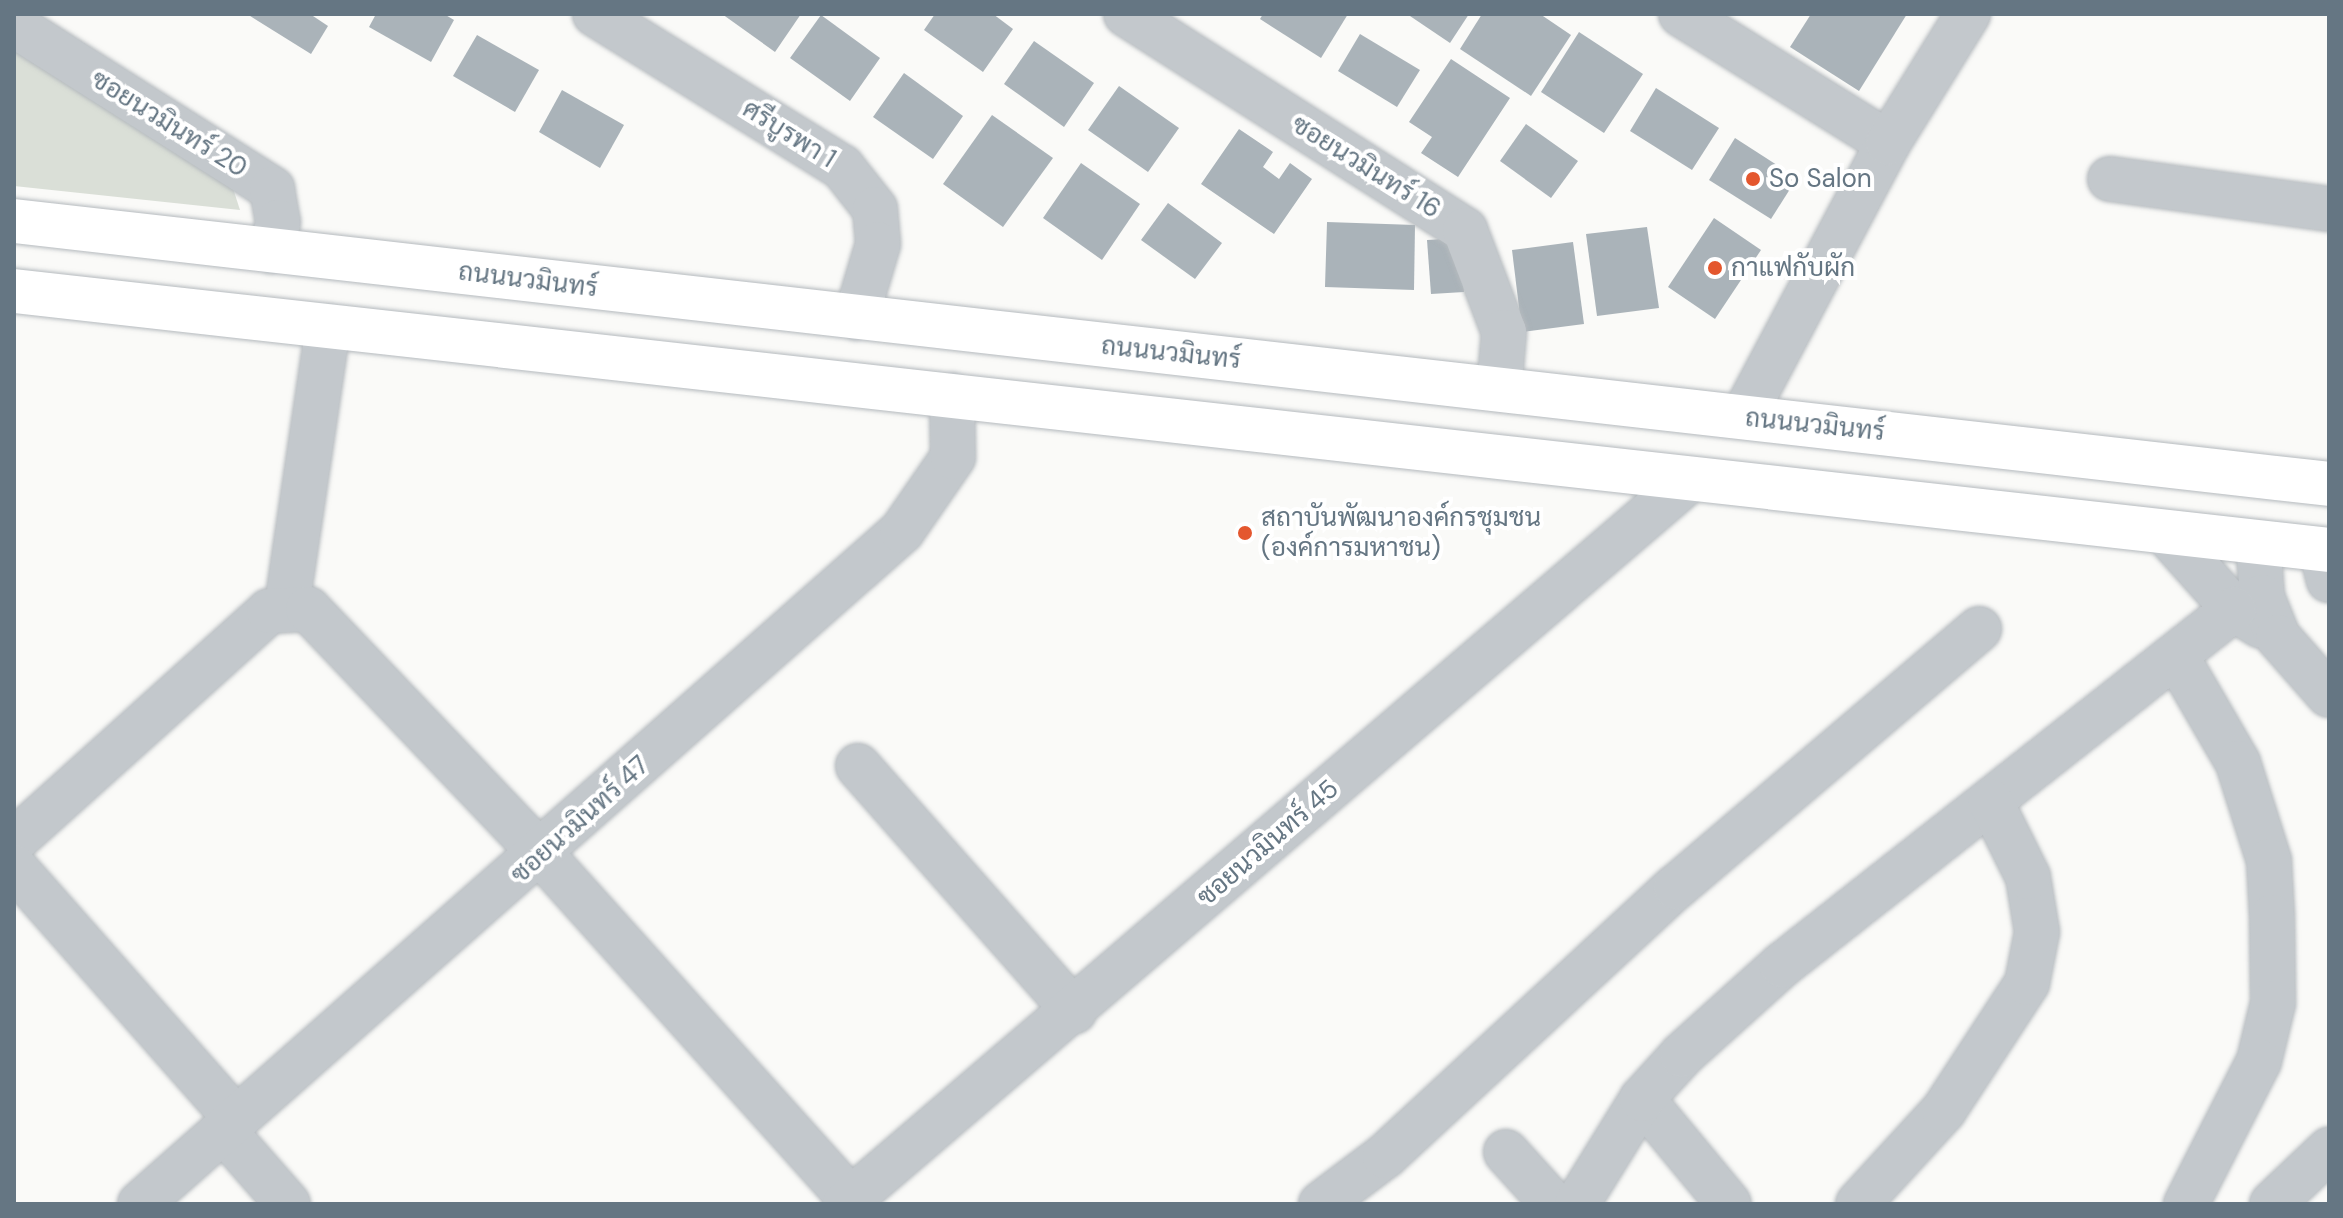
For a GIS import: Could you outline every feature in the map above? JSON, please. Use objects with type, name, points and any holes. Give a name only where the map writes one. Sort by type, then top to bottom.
[{"type":"main road","name":"ถนนนวมินทร์","points":[[14,221],[2329,484]]},
{"type":"main road","points":[[14,291],[2258,542],[2326,559],[2329,484]]},
{"type":"main road","points":[[2258,542],[2263,476]]},
{"type":"street","name":"ศรีบูรพา 1","points":[[595,14],[842,167],[875,209],[878,244],[856,318]]},
{"type":"street","name":"ซอยนวมินทร์ 16","points":[[1126,14],[1465,230],[1504,332],[1499,390]]},
{"type":"street","points":[[1681,14],[1888,143]]},
{"type":"street","points":[[1743,417],[1888,143],[1968,14]]},
{"type":"street","name":"ซอยนวมินทร์ 20","points":[[14,25],[272,189],[278,222],[272,251]]},
{"type":"street","points":[[2110,179],[2329,209]]},
{"type":"street","points":[[287,605],[328,326]]},
{"type":"street","name":"ซอยนวมินทร์ 47","points":[[140,1204],[542,855],[902,531],[953,457],[952,395]]},
{"type":"street","name":"ซอยนวมินทร์ 45","points":[[848,1202],[1689,480]]},
{"type":"street","points":[[2166,533],[2234,609],[2278,637],[2329,695]]},
{"type":"street","points":[[2258,542],[2262,597],[2278,637]]},
{"type":"street","points":[[14,841],[269,611],[287,605],[308,609],[542,855],[848,1202]]},
{"type":"street","points":[[1577,1204],[1642,1099],[1782,965],[2234,609]]},
{"type":"street","points":[[1321,1204],[1385,1156],[1676,887],[1979,629]]},
{"type":"street","points":[[2176,656],[2238,763],[2269,861],[2272,917],[2273,1003],[2259,1061],[2186,1204]]},
{"type":"street","points":[[858,766],[1074,1011]]},
{"type":"street","points":[[1858,1204],[1944,1110],[2027,983],[2037,932],[2028,877],[1991,802]]},
{"type":"street","points":[[14,867],[230,1124],[288,1204]]},
{"type":"street","points":[[1642,1099],[1729,1204]]},
{"type":"street","points":[[2290,1198],[2329,1150]]},
{"type":"street","points":[[1506,1152],[1553,1204]]},
{"type":"shaded area","points":[[14,39],[229,176],[240,210],[14,186]]},
{"type":"building","points":[[247,14],[310,14],[328,26],[311,54]]},
{"type":"building","points":[[376,14],[444,14],[454,20],[431,62],[369,27]]},
{"type":"building","points":[[722,14],[801,14],[775,52]]},
{"type":"building","points":[[935,14],[993,14],[1013,29],[983,72],[924,30]]},
{"type":"building","points":[[1263,14],[1348,14],[1321,58],[1260,19]]},
{"type":"building","points":[[1407,14],[1469,14],[1450,43]]},
{"type":"building","points":[[1482,14],[1540,14],[1571,35],[1531,96],[1460,49]]},
{"type":"building","points":[[1811,14],[1907,14],[1859,91],[1790,47]]},
{"type":"building","points":[[821,15],[880,58],[850,101],[790,58]]},
{"type":"building","points":[[1579,32],[1643,74],[1604,133],[1541,92]]},
{"type":"building","points":[[1360,34],[1420,70],[1397,107],[1338,71]]},
{"type":"building","points":[[477,35],[539,70],[515,112],[453,76]]},
{"type":"building","points":[[1034,41],[1094,83],[1064,127],[1004,84]]},
{"type":"building","points":[[1451,59],[1510,98],[1458,177],[1421,153],[1432,137],[1409,122]]},
{"type":"building","points":[[904,73],[963,116],[933,159],[873,117]]},
{"type":"building","points":[[1119,86],[1179,128],[1148,172],[1088,130]]},
{"type":"building","points":[[1656,88],[1719,128],[1692,170],[1630,131]]},
{"type":"building","points":[[562,90],[624,125],[600,168],[539,132]]},
{"type":"building","points":[[992,115],[1053,158],[1003,227],[943,184]]},
{"type":"building","points":[[1526,124],[1578,161],[1551,198],[1500,161]]},
{"type":"building","points":[[1239,129],[1273,152],[1263,167],[1279,179],[1290,163],[1312,179],[1274,234],[1201,184]]},
{"type":"building","name":"So Salon","points":[[1735,138],[1797,178],[1771,219],[1709,180]]},
{"type":"building","points":[[1081,163],[1140,204],[1102,260],[1043,218]]},
{"type":"building","points":[[1168,203],[1222,243],[1195,279],[1141,240]]},
{"type":"building","name":"กาแฟกับผัก","points":[[1714,218],[1761,250],[1715,319],[1668,287]]},
{"type":"building","points":[[1327,222],[1415,225],[1414,290],[1325,287]]},
{"type":"building","points":[[1647,227],[1659,308],[1597,316],[1586,234]]},
{"type":"building","points":[[1460,238],[1464,292],[1431,294],[1427,240]]},
{"type":"building","points":[[1573,242],[1584,324],[1522,332],[1512,250]]},
{"type":"place","name":"So Salon","points":[[1753,179]]},
{"type":"place","name":"กาแฟกับผัก","points":[[1715,268]]},
{"type":"place","name":"สถาบันพัฒนาองค์กรชุมชน (องค์การมหาชน)","points":[[1245,533]]}]
